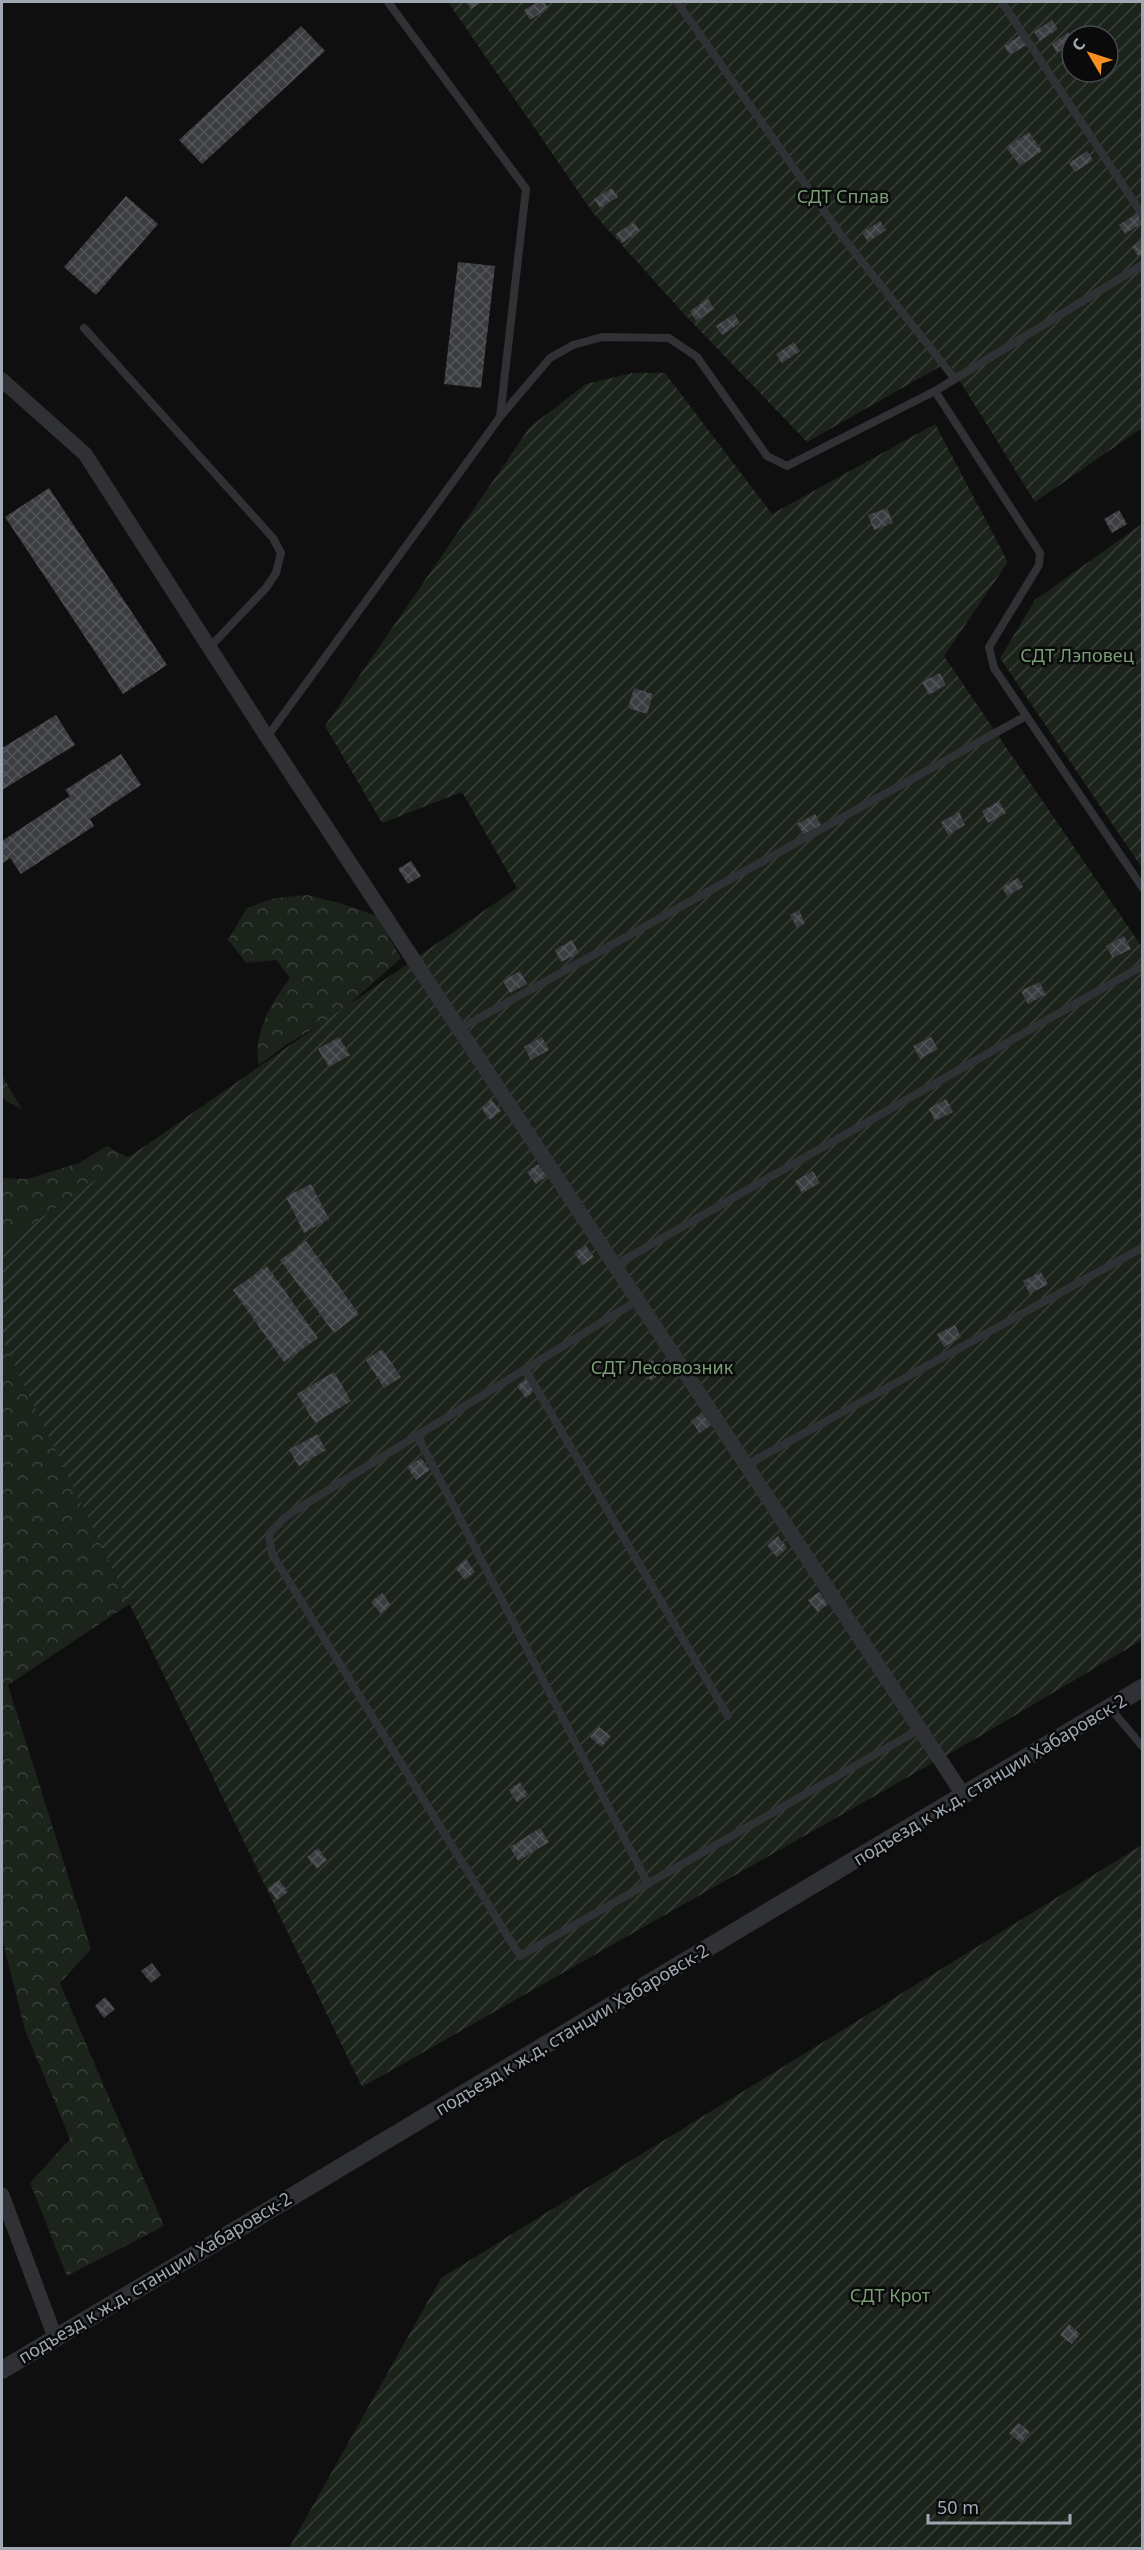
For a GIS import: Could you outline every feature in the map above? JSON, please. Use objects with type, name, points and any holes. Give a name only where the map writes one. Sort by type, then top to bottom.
[{"type":"street","points":[[2,380],[85,454],[267,737],[964,1796]]},
{"type":"street","name":"подъезд к ж.д. станции Хабаровск-2","points":[[2,2370],[1143,1688]]},
{"type":"street","points":[[2,2195],[55,2337]]},
{"type":"lane","points":[[388,2],[526,189],[500,417]]},
{"type":"lane","points":[[676,2],[841,235],[955,379]]},
{"type":"lane","points":[[1002,2],[1143,214]]},
{"type":"lane","points":[[267,737],[500,417],[550,358],[573,345],[602,337],[669,338],[697,357],[767,456],[787,466],[935,391],[1143,265]]},
{"type":"lane","points":[[84,328],[273,538],[281,553],[276,573],[266,588],[209,648]]},
{"type":"lane","points":[[935,391],[1040,553],[1040,565],[989,647],[994,668],[1143,887]]},
{"type":"lane","points":[[459,1029],[1026,716]]},
{"type":"lane","points":[[615,1265],[1143,966]]},
{"type":"lane","points":[[746,1465],[1143,1248]]},
{"type":"lane","points":[[638,1300],[284,1518],[269,1534],[272,1554],[520,1956],[920,1729]]},
{"type":"lane","points":[[525,1369],[728,1716]]},
{"type":"lane","points":[[417,1435],[648,1884]]},
{"type":"lane","points":[[1110,1708],[1143,1746]]},
{"type":"green space","name":"СДТ Сплав","points":[[448,2],[1142,2],[1142,428],[1035,502],[948,362],[807,442],[685,315],[593,213]]},
{"type":"green space","name":"СДТ Лесовозник","points":[[632,373],[665,373],[772,514],[935,424],[1008,562],[944,656],[1142,947],[1142,1640],[982,1735],[362,2087],[2,1339],[2,1245],[517,888],[462,792],[382,823],[325,726],[530,427],[586,384]]},
{"type":"green space","name":"СДТ Лэповец","points":[[1142,524],[1142,868],[1000,658],[1035,600]]},
{"type":"green space","points":[[307,895],[340,903],[377,916],[401,958],[337,1015],[287,1044],[259,1065],[258,1041],[265,1018],[290,978],[276,960],[246,963],[228,940],[247,908],[275,898]]},
{"type":"green space","points":[[2,1071],[3,1077],[22,1110],[2,1098]]},
{"type":"green space","points":[[107,1146],[147,1168],[284,1501],[8,1685],[91,1949],[60,1983],[164,2226],[67,2276],[30,2183],[70,2139],[25,2030],[2,1938],[2,1178],[27,1179],[79,1163]]},
{"type":"green space","name":"СДТ Крот","points":[[1142,1845],[1142,2548],[289,2548],[441,2278]]},
{"type":"building","points":[[466,2],[482,2],[471,9]]},
{"type":"building","points":[[538,2],[544,2],[548,8],[530,20],[524,10]]},
{"type":"building","points":[[1052,20],[1058,29],[1040,41],[1034,32]]},
{"type":"building","points":[[301,26],[325,51],[202,164],[179,140]]},
{"type":"building","points":[[1022,34],[1028,44],[1010,55],[1004,46]]},
{"type":"building","points":[[1060,38],[1060,51],[1057,53],[1052,44]]},
{"type":"building","points":[[1029,132],[1042,151],[1020,166],[1006,147]]},
{"type":"building","points":[[1087,151],[1093,160],[1075,172],[1069,163]]},
{"type":"building","points":[[612,188],[618,197],[600,208],[594,199]]},
{"type":"building","points":[[126,196],[158,224],[96,295],[64,267]]},
{"type":"building","points":[[1137,213],[1142,223],[1125,234],[1119,225]]},
{"type":"building","points":[[880,221],[886,230],[868,242],[862,233]]},
{"type":"building","points":[[634,222],[640,231],[622,243],[616,234]]},
{"type":"building","points":[[1142,240],[1142,253],[1138,256],[1132,247]]},
{"type":"building","points":[[458,262],[495,266],[481,388],[444,384]]},
{"type":"building","points":[[708,299],[714,309],[696,321],[690,311]]},
{"type":"building","points":[[734,314],[740,323],[722,335],[716,326]]},
{"type":"building","points":[[794,342],[800,351],[782,363],[776,354]]},
{"type":"building","points":[[49,488],[167,665],[123,694],[5,517]]},
{"type":"building","points":[[887,508],[893,523],[874,530],[868,515]]},
{"type":"building","points":[[1119,510],[1127,524],[1112,533],[1104,519]]},
{"type":"building","points":[[940,673],[946,685],[929,695],[922,682]]},
{"type":"building","points":[[634,688],[653,694],[647,714],[628,708]]},
{"type":"building","points":[[56,715],[75,745],[2,790],[2,748]]},
{"type":"building","points":[[121,754],[141,785],[90,819],[94,826],[21,874],[10,858],[2,864],[2,841],[70,796],[65,790]]},
{"type":"building","points":[[999,801],[1006,813],[988,823],[982,811]]},
{"type":"building","points":[[959,812],[965,825],[948,835],[941,822]]},
{"type":"building","points":[[815,814],[822,827],[805,836],[797,824]]},
{"type":"building","points":[[411,861],[421,876],[408,884],[398,869]]},
{"type":"building","points":[[1018,878],[1023,887],[1007,896],[1002,887]]},
{"type":"building","points":[[799,910],[805,923],[797,928],[790,915]]},
{"type":"building","points":[[1124,936],[1131,949],[1113,958],[1106,946]]},
{"type":"building","points":[[572,940],[579,953],[561,962],[555,950]]},
{"type":"building","points":[[520,971],[527,984],[510,993],[503,981]]},
{"type":"building","points":[[1039,982],[1046,994],[1028,1004],[1021,991]]},
{"type":"building","points":[[339,1037],[350,1055],[329,1067],[318,1049]]},
{"type":"building","points":[[542,1037],[549,1050],[531,1060],[524,1047]]},
{"type":"building","points":[[931,1037],[938,1049],[920,1059],[913,1046]]},
{"type":"building","points":[[491,1099],[501,1111],[490,1120],[481,1108]]},
{"type":"building","points":[[946,1099],[953,1112],[935,1121],[929,1109]]},
{"type":"building","points":[[538,1164],[547,1176],[536,1184],[527,1172]]},
{"type":"building","points":[[813,1171],[820,1183],[802,1193],[795,1181]]},
{"type":"building","points":[[311,1184],[329,1219],[304,1233],[286,1197]]},
{"type":"building","points":[[306,1241],[359,1314],[334,1333],[280,1260]]},
{"type":"building","points":[[585,1245],[594,1257],[583,1265],[574,1253]]},
{"type":"building","points":[[267,1266],[318,1338],[284,1362],[233,1290]]},
{"type":"building","points":[[1041,1272],[1048,1284],[1030,1294],[1023,1281]]},
{"type":"building","points":[[955,1325],[961,1337],[944,1347],[937,1334]]},
{"type":"building","points":[[382,1349],[401,1377],[384,1388],[366,1360]]},
{"type":"building","points":[[652,1360],[662,1372],[651,1381],[641,1369]]},
{"type":"building","points":[[334,1372],[351,1401],[315,1423],[297,1394]]},
{"type":"building","points":[[527,1377],[536,1389],[526,1398],[517,1386]]},
{"type":"building","points":[[702,1413],[711,1425],[700,1433],[691,1421]]},
{"type":"building","points":[[317,1434],[326,1450],[299,1466],[289,1450]]},
{"type":"building","points":[[421,1458],[430,1470],[416,1480],[407,1467]]},
{"type":"building","points":[[778,1536],[787,1548],[777,1557],[767,1545]]},
{"type":"building","points":[[466,1559],[475,1572],[465,1580],[455,1568]]},
{"type":"building","points":[[819,1592],[828,1604],[818,1612],[808,1600]]},
{"type":"building","points":[[382,1593],[391,1605],[381,1614],[371,1602]]},
{"type":"building","points":[[599,1727],[611,1736],[602,1747],[590,1737]]},
{"type":"building","points":[[520,1782],[528,1795],[517,1802],[509,1790]]},
{"type":"building","points":[[540,1828],[549,1842],[518,1861],[510,1847]]},
{"type":"building","points":[[318,1848],[327,1860],[317,1869],[307,1857]]},
{"type":"building","points":[[279,1880],[288,1892],[277,1900],[268,1888]]},
{"type":"building","points":[[152,1963],[161,1975],[151,1983],[141,1971]]},
{"type":"building","points":[[105,1997],[115,2009],[104,2018],[95,2006]]},
{"type":"building","points":[[1069,2324],[1080,2334],[1072,2344],[1060,2335]]},
{"type":"building","points":[[1018,2423],[1030,2432],[1021,2443],[1009,2433]]}]
